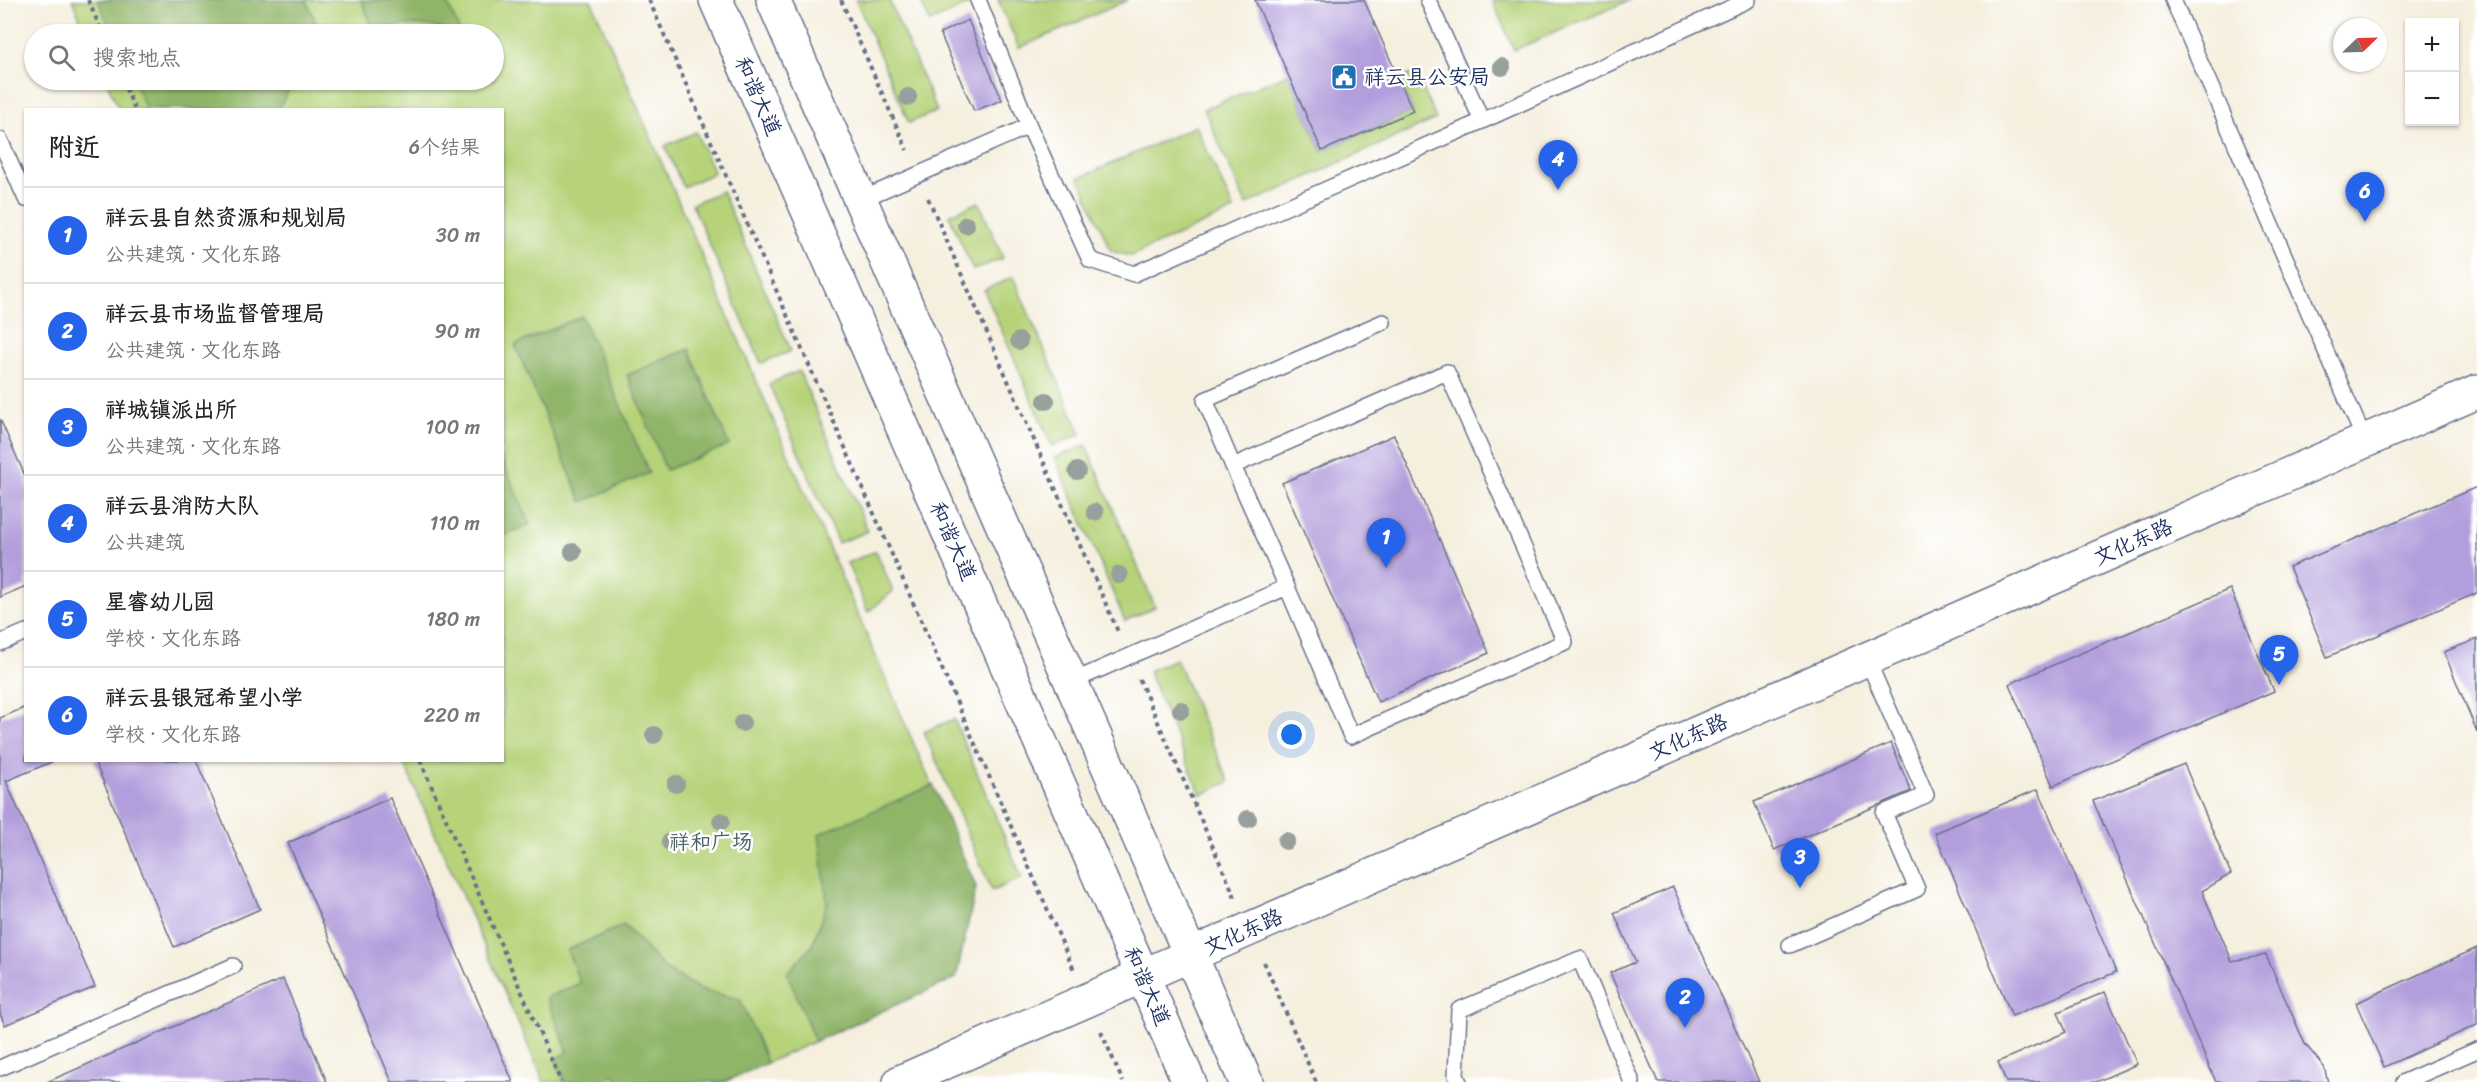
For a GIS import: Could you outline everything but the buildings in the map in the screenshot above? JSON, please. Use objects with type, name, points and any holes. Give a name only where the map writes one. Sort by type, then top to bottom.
[{"type":"main road","name":"和谐大道","points":[[716,0],[1189,1082]]},
{"type":"main road","points":[[773,0],[1246,1082]]},
{"type":"main road","name":"文化东路","points":[[900,1082],[2365,441],[2475,398]]},
{"type":"lane","points":[[978,0],[1029,126],[1090,260],[1134,274],[1482,121],[1748,0]]},
{"type":"lane","points":[[1428,0],[1482,121]]},
{"type":"lane","points":[[2173,0],[2365,441]]},
{"type":"lane","points":[[860,200],[1029,126]]},
{"type":"lane","points":[[0,140],[24,194]]},
{"type":"lane","points":[[1233,466],[1448,372],[1565,642],[1352,735],[1287,587],[1233,466],[1204,400],[1383,322]]},
{"type":"lane","points":[[1071,682],[1287,587]]},
{"type":"lane","points":[[0,643],[24,633]]},
{"type":"lane","points":[[1790,945],[1917,889],[1884,813],[1926,795],[1867,659]]},
{"type":"lane","points":[[1459,1082],[1456,1076],[1459,1010],[1580,959],[1632,1082]]},
{"type":"lane","points":[[0,1068],[233,966]]},
{"type":"lane","points":[[2404,1082],[2477,1050]]},
{"type":"path","points":[[88,0],[99,24]]},
{"type":"path","points":[[649,0],[1123,1082]]},
{"type":"path","points":[[841,0],[1317,1082]]},
{"type":"path","points":[[126,90],[134,108]]},
{"type":"path","points":[[421,762],[561,1082]]},
{"type":"green space","name":"祥和广场","points":[[72,0],[591,0],[976,887],[956,978],[724,1082],[544,1082],[403,762],[504,762],[504,108],[119,108],[110,90],[504,90],[504,24],[83,24]]},
{"type":"green space","points":[[98,0],[306,0],[317,24],[109,24]]},
{"type":"green space","points":[[361,0],[446,0],[457,24],[371,24]]},
{"type":"green space","points":[[856,0],[889,0],[937,111],[909,123]]},
{"type":"green space","points":[[920,0],[969,0],[970,4],[930,22]]},
{"type":"green space","points":[[998,0],[1128,0],[1019,48]]},
{"type":"green space","points":[[1492,0],[1630,0],[1514,50]]},
{"type":"green space","points":[[1416,72],[1436,119],[1246,205],[1204,109],[1288,74],[1322,151],[1413,111],[1399,80]]},
{"type":"green space","points":[[137,90],[289,90],[279,108],[146,108]]},
{"type":"green space","points":[[1196,126],[1234,210],[1131,256],[1111,251],[1079,178]]},
{"type":"green space","points":[[696,132],[714,173],[683,187],[665,146]]},
{"type":"green space","points":[[722,191],[791,351],[761,363],[692,204]]},
{"type":"green space","points":[[979,202],[1003,258],[973,270],[949,215]]},
{"type":"green space","points":[[1013,277],[1081,434],[1052,446],[984,290]]},
{"type":"green space","points":[[582,316],[649,473],[582,502],[515,345]]},
{"type":"green space","points":[[689,349],[729,445],[666,470],[627,375]]},
{"type":"green space","points":[[799,371],[868,531],[838,543],[769,384]]},
{"type":"green space","points":[[1086,445],[1155,607],[1125,621],[1055,458]]},
{"type":"green space","points":[[504,465],[530,524],[504,536]]},
{"type":"green space","points":[[876,551],[893,591],[868,612],[847,563]]},
{"type":"green space","points":[[1176,659],[1229,782],[1201,795],[1148,671]]},
{"type":"green space","points":[[954,719],[1022,878],[992,891],[924,732]]},
{"type":"green space","points":[[933,785],[976,887],[956,978],[815,1041],[787,973],[812,946],[827,903],[819,834]]},
{"type":"green space","points":[[624,925],[665,969],[701,990],[740,999],[767,1063],[724,1082],[618,1082],[615,1074],[597,1082],[565,1082],[555,1059],[568,1052],[546,998],[580,983],[567,950]]},
{"type":"place","name":"祥云县公安局","points":[[1344,77]]},
{"type":"place","name":"祥云县消防大队","points":[[1558,190]]},
{"type":"place","name":"祥云县银冠希望小学","points":[[2365,222]]},
{"type":"place","name":"祥云县自然资源和规划局","points":[[1386,568]]},
{"type":"place","name":"星睿幼儿园","points":[[2279,685]]},
{"type":"place","name":"祥城镇派出所","points":[[1800,888]]},
{"type":"place","name":"祥云县市场监督管理局","points":[[1685,1028]]}]
